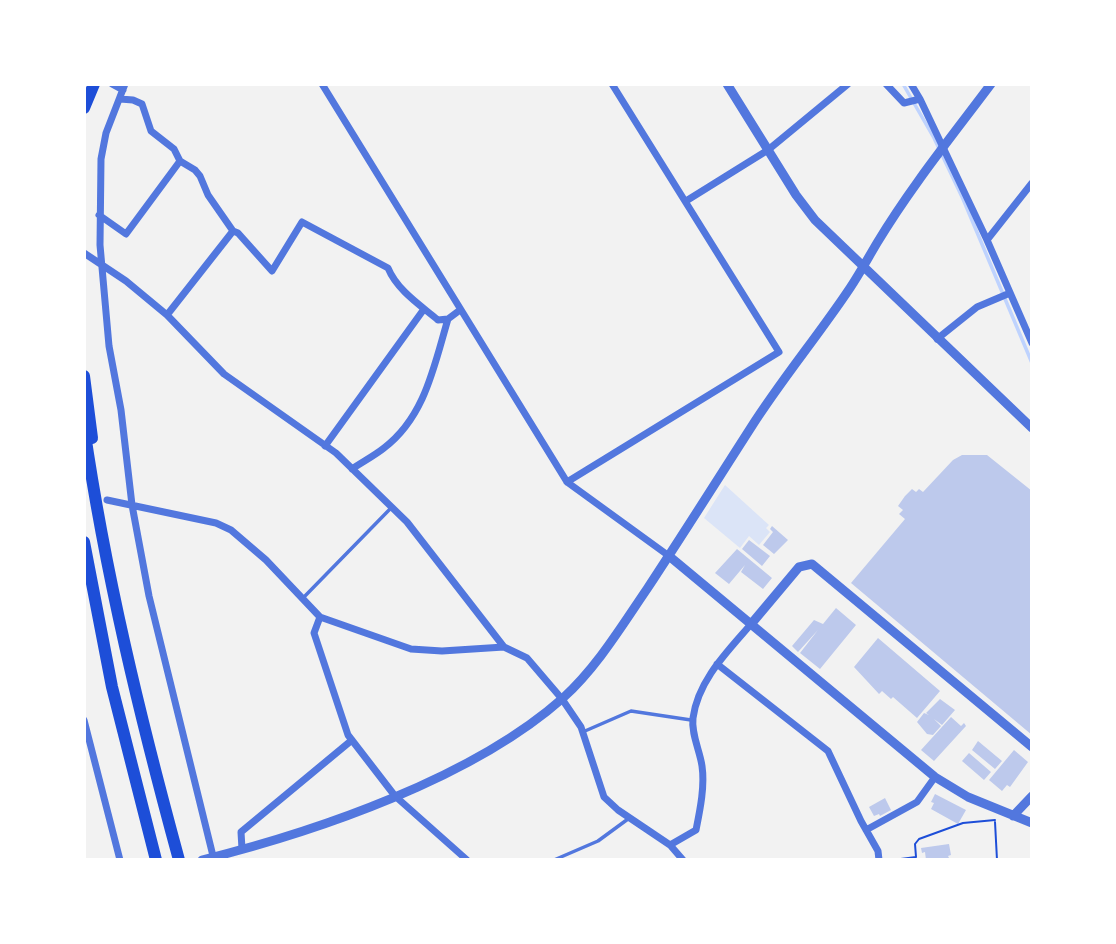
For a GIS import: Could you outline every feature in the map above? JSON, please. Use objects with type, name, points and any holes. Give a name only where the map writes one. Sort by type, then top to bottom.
[{"type":"highway","points":[[84,108],[94,84]]},
{"type":"highway","points":[[84,376],[92,437],[89,462]]},
{"type":"highway","points":[[84,427],[99,520],[133,682],[179,860]]},
{"type":"highway","points":[[84,542],[112,687],[156,860]]},
{"type":"street","points":[[112,84],[124,87],[106,133],[99,215],[109,346],[121,410],[132,505],[149,596],[213,859]]},
{"type":"street","points":[[322,84],[567,482],[669,556],[935,778],[968,797],[1032,823]]},
{"type":"street","points":[[567,482],[779,352],[612,84]]},
{"type":"street","points":[[727,84],[815,220],[1032,428]]},
{"type":"street","points":[[686,201],[768,150],[848,84]]},
{"type":"street","points":[[886,84],[904,103],[920,99]]},
{"type":"street","points":[[911,84],[987,240],[1032,343]]},
{"type":"street","points":[[202,860],[213,859],[317,825],[395,796],[462,765],[502,743],[562,699],[584,678],[605,652],[753,424],[864,267],[877,243],[943,147],[991,84]]},
{"type":"street","points":[[120,99],[142,104],[151,131],[174,149],[180,161],[195,170],[208,195],[233,231],[238,233],[272,271],[302,222],[388,268],[393,280],[438,320],[448,319],[460,310]]},
{"type":"street","points":[[99,215],[126,234],[180,161]]},
{"type":"street","points":[[987,240],[1032,183]]},
{"type":"street","points":[[167,315],[233,231]]},
{"type":"street","points":[[84,253],[167,315],[224,374],[325,446],[352,469],[407,522],[504,647]]},
{"type":"street","points":[[937,339],[977,307],[1010,293]]},
{"type":"street","points":[[325,446],[424,309]]},
{"type":"street","points":[[352,469],[385,448],[405,429],[419,410],[448,319]]},
{"type":"street","points":[[1024,325],[1032,320]]},
{"type":"street","points":[[107,500],[216,523],[232,530],[266,560],[320,617],[411,649],[442,651],[504,647],[527,657],[562,699],[583,732],[604,797],[629,818],[670,845],[682,860]]},
{"type":"street","points":[[670,845],[696,830],[700,811],[703,767],[692,720],[701,689],[717,664],[799,567],[812,565],[1032,747]]},
{"type":"street","points":[[320,617],[314,633],[348,735],[395,796],[467,860]]},
{"type":"street","points":[[717,664],[828,751],[880,860]]},
{"type":"street","points":[[84,720],[120,860]]},
{"type":"street","points":[[242,849],[241,832],[352,740]]},
{"type":"street","points":[[866,830],[917,802],[935,778]]},
{"type":"street","points":[[1013,816],[1032,796]]},
{"type":"lane","points":[[302,599],[392,508]]},
{"type":"lane","points":[[583,732],[631,711],[692,720]]},
{"type":"lane","points":[[554,860],[598,841],[629,818]]},
{"type":"path","points":[[997,860],[995,821],[999,811]]},
{"type":"path","points":[[893,860],[916,857],[915,844],[919,839],[963,823],[995,821]]},
{"type":"shaded area","points":[[725,485],[769,525],[766,528],[770,532],[759,545],[749,536],[740,548],[704,518]]},
{"type":"building","points":[[962,455],[987,455],[1032,491],[1032,735],[851,583],[905,519],[899,514],[903,510],[898,506],[905,496],[912,489],[923,492],[953,460]]},
{"type":"building","points":[[772,526],[788,540],[774,554],[763,545],[773,532],[770,529]]},
{"type":"building","points":[[749,540],[770,556],[762,566],[742,549]]},
{"type":"building","points":[[737,549],[772,578],[763,589],[741,572],[745,565],[729,584],[715,573]]},
{"type":"building","points":[[836,608],[856,625],[820,669],[800,653],[818,630],[798,652],[792,646],[814,620],[823,624]]},
{"type":"building","points":[[878,638],[940,691],[917,718],[893,697],[891,699],[882,691],[879,694],[854,667]]},
{"type":"building","points":[[940,699],[955,710],[942,725],[934,719],[941,726],[933,735],[927,734],[917,722],[924,713],[929,715],[926,713]]},
{"type":"building","points":[[951,717],[961,726],[964,723],[966,726],[934,761],[921,750]]},
{"type":"building","points":[[978,741],[1002,761],[995,769],[972,750]]},
{"type":"building","points":[[1014,750],[1028,762],[1010,787],[1007,785],[1002,791],[989,780]]},
{"type":"building","points":[[969,753],[991,772],[984,780],[962,761]]},
{"type":"building","points":[[935,794],[966,810],[958,824],[931,809]]},
{"type":"building","points":[[885,798],[891,810],[874,816],[869,807]]},
{"type":"building","points":[[949,844],[949,858],[926,860],[925,852],[922,853],[921,848]]},
{"type":"waterway","points":[[903,84],[934,138],[963,199],[1032,363]]}]
